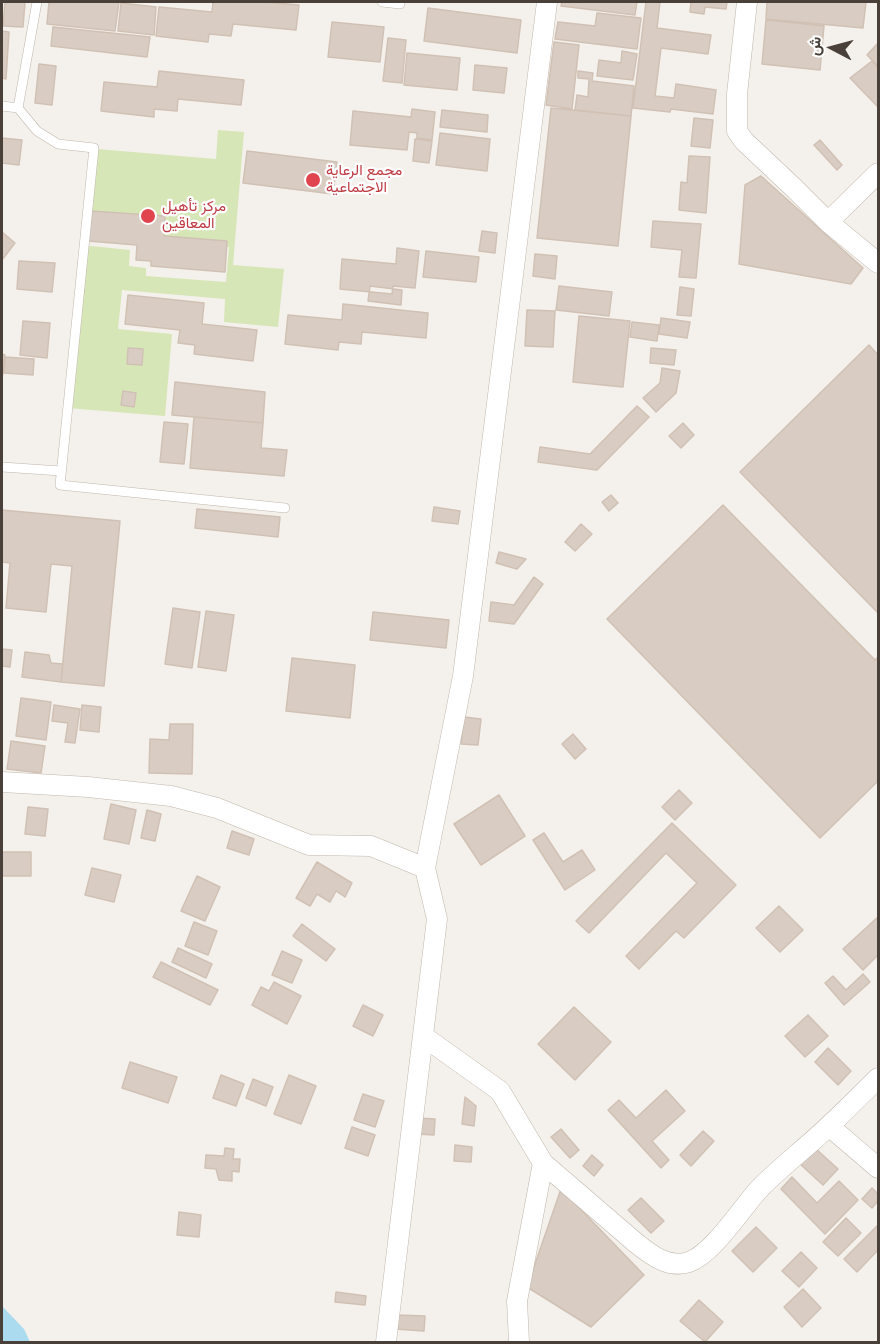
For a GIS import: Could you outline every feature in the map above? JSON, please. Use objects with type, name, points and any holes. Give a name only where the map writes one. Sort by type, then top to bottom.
[{"type":"street","points":[[386,1342],[437,919],[425,868],[463,676],[547,2]]},
{"type":"street","points":[[747,2],[737,94],[736,131],[828,222],[879,262]]},
{"type":"street","points":[[828,222],[879,173]]},
{"type":"street","points":[[2,782],[88,787],[171,796],[217,808],[309,845],[371,846],[425,868]]},
{"type":"street","points":[[423,1036],[500,1091],[543,1163],[650,1254],[666,1262],[678,1264],[689,1262],[708,1250],[762,1187],[879,1078]]},
{"type":"street","points":[[829,1126],[879,1168]]},
{"type":"street","points":[[519,1342],[517,1301],[543,1163]]},
{"type":"lane","points":[[18,108],[37,2]]},
{"type":"lane","points":[[382,2],[400,4]]},
{"type":"lane","points":[[2,106],[18,108],[37,131],[58,144],[94,148],[60,485],[285,508]]},
{"type":"lane","points":[[2,467],[62,471]]},
{"type":"green space","points":[[218,130],[244,132],[233,265],[284,269],[278,327],[224,322],[225,299],[122,290],[118,329],[172,334],[165,416],[67,408],[81,245],[130,250],[129,266],[146,268],[146,276],[226,282],[229,247],[161,240],[92,212],[97,149],[216,159]]},
{"type":"water","points":[[2,1306],[24,1329],[30,1342],[2,1342]]},
{"type":"building","points":[[5,2],[25,2],[23,27],[3,26]]},
{"type":"building","points":[[49,2],[119,2],[115,31],[47,24]]},
{"type":"building","points":[[213,2],[265,2],[299,5],[296,30],[233,24],[231,36],[209,34],[208,42],[156,36],[159,7],[212,12]]},
{"type":"building","points":[[562,2],[637,2],[635,15],[561,6]]},
{"type":"building","points":[[646,2],[660,2],[657,28],[711,35],[708,54],[661,48],[655,96],[674,98],[676,84],[716,90],[713,114],[671,109],[670,112],[633,108]]},
{"type":"building","points":[[691,2],[727,2],[726,9],[705,7],[704,14],[690,12]]},
{"type":"building","points":[[767,2],[866,2],[863,28],[766,19]]},
{"type":"building","points":[[121,3],[156,7],[154,35],[118,31]]},
{"type":"building","points":[[428,8],[521,20],[517,53],[424,41]]},
{"type":"building","points":[[597,13],[641,18],[637,49],[555,39],[558,22],[595,26]]},
{"type":"building","points":[[766,20],[824,26],[820,70],[762,64]]},
{"type":"building","points":[[332,22],[384,27],[380,62],[328,57]]},
{"type":"building","points":[[53,27],[150,37],[147,57],[51,46]]},
{"type":"building","points":[[2,31],[9,32],[6,79],[2,78]]},
{"type":"building","points":[[388,38],[406,40],[402,83],[383,81]]},
{"type":"building","points":[[554,42],[579,45],[572,109],[546,105]]},
{"type":"building","points":[[878,43],[878,66],[867,55]]},
{"type":"building","points":[[622,51],[637,54],[633,80],[597,76],[599,60],[621,63]]},
{"type":"building","points":[[407,53],[460,58],[457,90],[404,85]]},
{"type":"building","points":[[872,61],[878,68],[878,107],[850,78]]},
{"type":"building","points":[[39,64],[56,66],[52,105],[35,103]]},
{"type":"building","points":[[475,65],[507,68],[504,93],[473,90]]},
{"type":"building","points":[[159,71],[244,80],[241,105],[178,99],[177,111],[154,109],[154,117],[101,111],[104,82],[157,87]]},
{"type":"building","points":[[578,71],[593,73],[592,81],[634,86],[631,116],[575,110],[577,95],[588,97],[589,79],[578,78]]},
{"type":"building","points":[[551,108],[631,116],[618,246],[537,238]]},
{"type":"building","points":[[412,109],[435,112],[432,140],[417,138],[417,133],[409,132],[407,150],[350,145],[353,111],[411,117]]},
{"type":"building","points":[[442,110],[488,115],[487,132],[440,127]]},
{"type":"building","points":[[694,118],[713,120],[710,148],[691,146]]},
{"type":"building","points":[[440,133],[490,139],[487,171],[436,165]]},
{"type":"building","points":[[2,138],[22,140],[19,165],[2,163]]},
{"type":"building","points":[[415,139],[432,141],[429,163],[413,161]]},
{"type":"building","points":[[820,140],[842,165],[837,170],[814,145]]},
{"type":"building","points":[[247,151],[337,162],[333,194],[243,183]]},
{"type":"building","points":[[689,156],[710,157],[706,213],[679,210],[681,182],[687,183]]},
{"type":"building","points":[[761,176],[863,268],[851,284],[739,264],[745,185]]},
{"type":"building","points":[[90,211],[165,216],[164,236],[227,241],[225,272],[151,266],[151,261],[136,260],[137,245],[88,241]]},
{"type":"building","points":[[653,221],[701,224],[696,278],[679,277],[682,250],[651,247]]},
{"type":"building","points":[[482,231],[497,233],[495,253],[479,251]]},
{"type":"building","points":[[2,232],[15,243],[2,260]]},
{"type":"building","points":[[397,248],[419,251],[415,288],[393,286],[392,294],[340,289],[342,259],[396,264]]},
{"type":"building","points":[[426,251],[479,257],[476,282],[423,277]]},
{"type":"building","points":[[535,254],[557,256],[555,279],[533,276]]},
{"type":"building","points":[[19,261],[55,263],[52,292],[17,289]]},
{"type":"building","points":[[370,286],[402,290],[401,305],[368,301]]},
{"type":"building","points":[[559,286],[612,292],[609,316],[556,310]]},
{"type":"building","points":[[680,287],[694,289],[691,316],[677,315]]},
{"type":"building","points":[[128,295],[204,303],[202,324],[257,330],[253,361],[194,354],[195,345],[178,343],[180,330],[125,324]]},
{"type":"building","points":[[343,304],[428,313],[426,338],[362,332],[361,344],[339,342],[338,350],[285,344],[288,315],[342,320]]},
{"type":"building","points":[[527,310],[555,311],[553,347],[525,346]]},
{"type":"building","points":[[579,316],[630,321],[623,387],[573,382]]},
{"type":"building","points":[[661,318],[690,322],[687,338],[659,334]]},
{"type":"building","points":[[23,321],[50,323],[47,358],[20,355]]},
{"type":"building","points":[[632,322],[659,325],[657,341],[630,337]]},
{"type":"building","points":[[869,345],[878,355],[878,613],[740,472]]},
{"type":"building","points":[[128,348],[143,349],[142,365],[127,364]]},
{"type":"building","points":[[651,348],[676,350],[674,365],[650,363]]},
{"type":"building","points":[[2,354],[5,355],[2,379]]},
{"type":"building","points":[[5,357],[34,359],[33,375],[4,373]]},
{"type":"building","points":[[662,368],[680,371],[676,393],[656,412],[643,398],[660,383]]},
{"type":"building","points":[[175,382],[265,392],[263,423],[172,415]]},
{"type":"building","points":[[123,391],[136,393],[134,407],[121,405]]},
{"type":"building","points":[[637,406],[649,417],[597,470],[538,462],[540,447],[590,454]]},
{"type":"building","points":[[194,417],[263,423],[261,448],[287,450],[284,476],[190,468]]},
{"type":"building","points":[[164,422],[188,424],[184,464],[160,462]]},
{"type":"building","points":[[683,423],[694,435],[681,448],[669,436]]},
{"type":"building","points":[[611,495],[618,503],[609,511],[602,502]]},
{"type":"building","points":[[723,505],[875,660],[878,657],[878,781],[820,838],[607,619]]},
{"type":"building","points":[[434,507],[460,511],[458,524],[432,521]]},
{"type":"building","points":[[197,509],[280,517],[278,537],[195,528]]},
{"type":"building","points":[[2,510],[120,521],[104,686],[61,682],[72,566],[51,564],[46,612],[6,608],[10,563],[2,562]]},
{"type":"building","points":[[581,524],[592,534],[575,551],[565,542]]},
{"type":"building","points":[[499,552],[526,559],[517,569],[496,563]]},
{"type":"building","points":[[534,577],[543,584],[514,624],[489,621],[491,602],[514,605]]},
{"type":"building","points":[[173,608],[200,612],[192,668],[165,664]]},
{"type":"building","points":[[206,611],[234,615],[226,671],[198,667]]},
{"type":"building","points":[[373,612],[449,620],[446,648],[370,640]]},
{"type":"building","points":[[2,649],[12,650],[10,667],[2,666]]},
{"type":"building","points":[[25,652],[49,655],[51,663],[63,664],[61,682],[22,677]]},
{"type":"building","points":[[292,658],[355,665],[350,718],[286,711]]},
{"type":"building","points":[[21,698],[51,702],[46,740],[16,736]]},
{"type":"building","points":[[54,705],[80,709],[75,743],[65,742],[68,723],[52,721]]},
{"type":"building","points":[[82,705],[101,707],[99,732],[80,730]]},
{"type":"building","points":[[464,717],[481,719],[478,745],[461,744]]},
{"type":"building","points":[[170,724],[193,724],[192,774],[149,773],[150,739],[169,740]]},
{"type":"building","points":[[573,734],[586,749],[575,759],[562,744]]},
{"type":"building","points":[[11,741],[45,746],[41,773],[7,769]]},
{"type":"building","points":[[679,790],[692,803],[675,820],[662,807]]},
{"type":"building","points":[[499,795],[525,836],[481,865],[454,824]]},
{"type":"building","points":[[111,804],[136,810],[129,844],[104,839]]},
{"type":"building","points":[[28,807],[48,809],[45,836],[25,834]]},
{"type":"building","points":[[147,810],[161,814],[155,841],[141,838]]},
{"type":"building","points":[[672,823],[736,885],[684,938],[676,931],[639,969],[626,956],[697,883],[666,853],[589,933],[576,921]]},
{"type":"building","points":[[232,831],[254,839],[249,855],[227,848]]},
{"type":"building","points":[[544,833],[563,862],[582,850],[595,870],[565,890],[533,840]]},
{"type":"building","points":[[2,852],[31,852],[31,876],[2,876]]},
{"type":"building","points":[[317,862],[352,883],[345,897],[336,891],[330,902],[317,894],[310,906],[296,898]]},
{"type":"building","points":[[92,868],[121,875],[114,902],[85,895]]},
{"type":"building","points":[[197,876],[220,887],[205,921],[181,911]]},
{"type":"building","points":[[779,906],[803,930],[780,952],[756,928]]},
{"type":"building","points":[[878,917],[878,955],[863,970],[843,949]]},
{"type":"building","points":[[194,922],[217,931],[208,955],[185,946]]},
{"type":"building","points":[[302,924],[335,949],[326,961],[293,936]]},
{"type":"building","points":[[178,948],[212,964],[206,978],[172,962]]},
{"type":"building","points":[[282,951],[302,960],[292,983],[272,975]]},
{"type":"building","points":[[161,962],[218,990],[210,1005],[153,977]]},
{"type":"building","points":[[863,974],[870,982],[844,1005],[825,983],[833,976],[846,990]]},
{"type":"building","points":[[274,982],[301,996],[287,1024],[252,1005],[261,987],[269,991]]},
{"type":"building","points":[[363,1005],[383,1015],[373,1036],[353,1026]]},
{"type":"building","points":[[574,1007],[611,1042],[575,1080],[538,1044]]},
{"type":"building","points":[[808,1015],[828,1036],[805,1057],[785,1036]]},
{"type":"building","points":[[828,1048],[851,1071],[838,1085],[815,1062]]},
{"type":"building","points":[[130,1062],[177,1077],[168,1103],[122,1088]]},
{"type":"building","points":[[221,1075],[244,1084],[236,1106],[213,1098]]},
{"type":"building","points":[[289,1075],[316,1086],[301,1124],[274,1114]]},
{"type":"building","points":[[253,1079],[273,1087],[266,1106],[246,1098]]},
{"type":"building","points":[[666,1090],[685,1111],[652,1141],[669,1160],[661,1168],[608,1110],[619,1100],[636,1118]]},
{"type":"building","points":[[363,1094],[384,1101],[375,1127],[354,1120]]},
{"type":"building","points":[[465,1097],[476,1106],[474,1126],[462,1124]]},
{"type":"building","points":[[418,1118],[435,1119],[434,1135],[417,1134]]},
{"type":"building","points":[[352,1127],[375,1135],[368,1156],[345,1148]]},
{"type":"building","points":[[561,1129],[579,1150],[570,1158],[551,1137]]},
{"type":"building","points":[[703,1131],[714,1141],[691,1166],[680,1155]]},
{"type":"building","points":[[455,1145],[472,1147],[471,1162],[454,1161]]},
{"type":"building","points":[[225,1148],[234,1149],[233,1159],[240,1159],[239,1172],[232,1171],[232,1181],[219,1180],[216,1169],[205,1168],[206,1155],[224,1156]]},
{"type":"building","points":[[815,1148],[838,1169],[823,1185],[800,1164]]},
{"type":"building","points":[[592,1155],[603,1165],[594,1176],[583,1166]]},
{"type":"building","points":[[792,1177],[817,1203],[839,1181],[858,1200],[825,1234],[781,1189]]},
{"type":"building","points":[[872,1188],[878,1194],[878,1201],[872,1208],[862,1199]]},
{"type":"building","points":[[561,1189],[644,1275],[591,1327],[527,1287]]},
{"type":"building","points":[[641,1198],[664,1221],[651,1233],[628,1210]]},
{"type":"building","points":[[179,1212],[201,1215],[199,1237],[177,1235]]},
{"type":"building","points":[[846,1218],[861,1233],[838,1256],[823,1242]]},
{"type":"building","points":[[878,1225],[878,1250],[857,1272],[844,1259]]},
{"type":"building","points":[[756,1227],[777,1248],[753,1272],[732,1251]]},
{"type":"building","points":[[801,1252],[817,1268],[799,1287],[782,1271]]},
{"type":"building","points":[[803,1289],[821,1308],[802,1327],[784,1307]]},
{"type":"building","points":[[336,1292],[366,1296],[365,1305],[335,1302]]},
{"type":"building","points":[[699,1300],[723,1322],[705,1342],[680,1321]]},
{"type":"building","points":[[396,1315],[425,1316],[424,1331],[395,1329]]},
{"type":"place","name":"مجمع الرعاية الاجتماعية","points":[[313,180]]},
{"type":"place","name":"مركز تأهيل المعاقين","points":[[148,216]]}]
